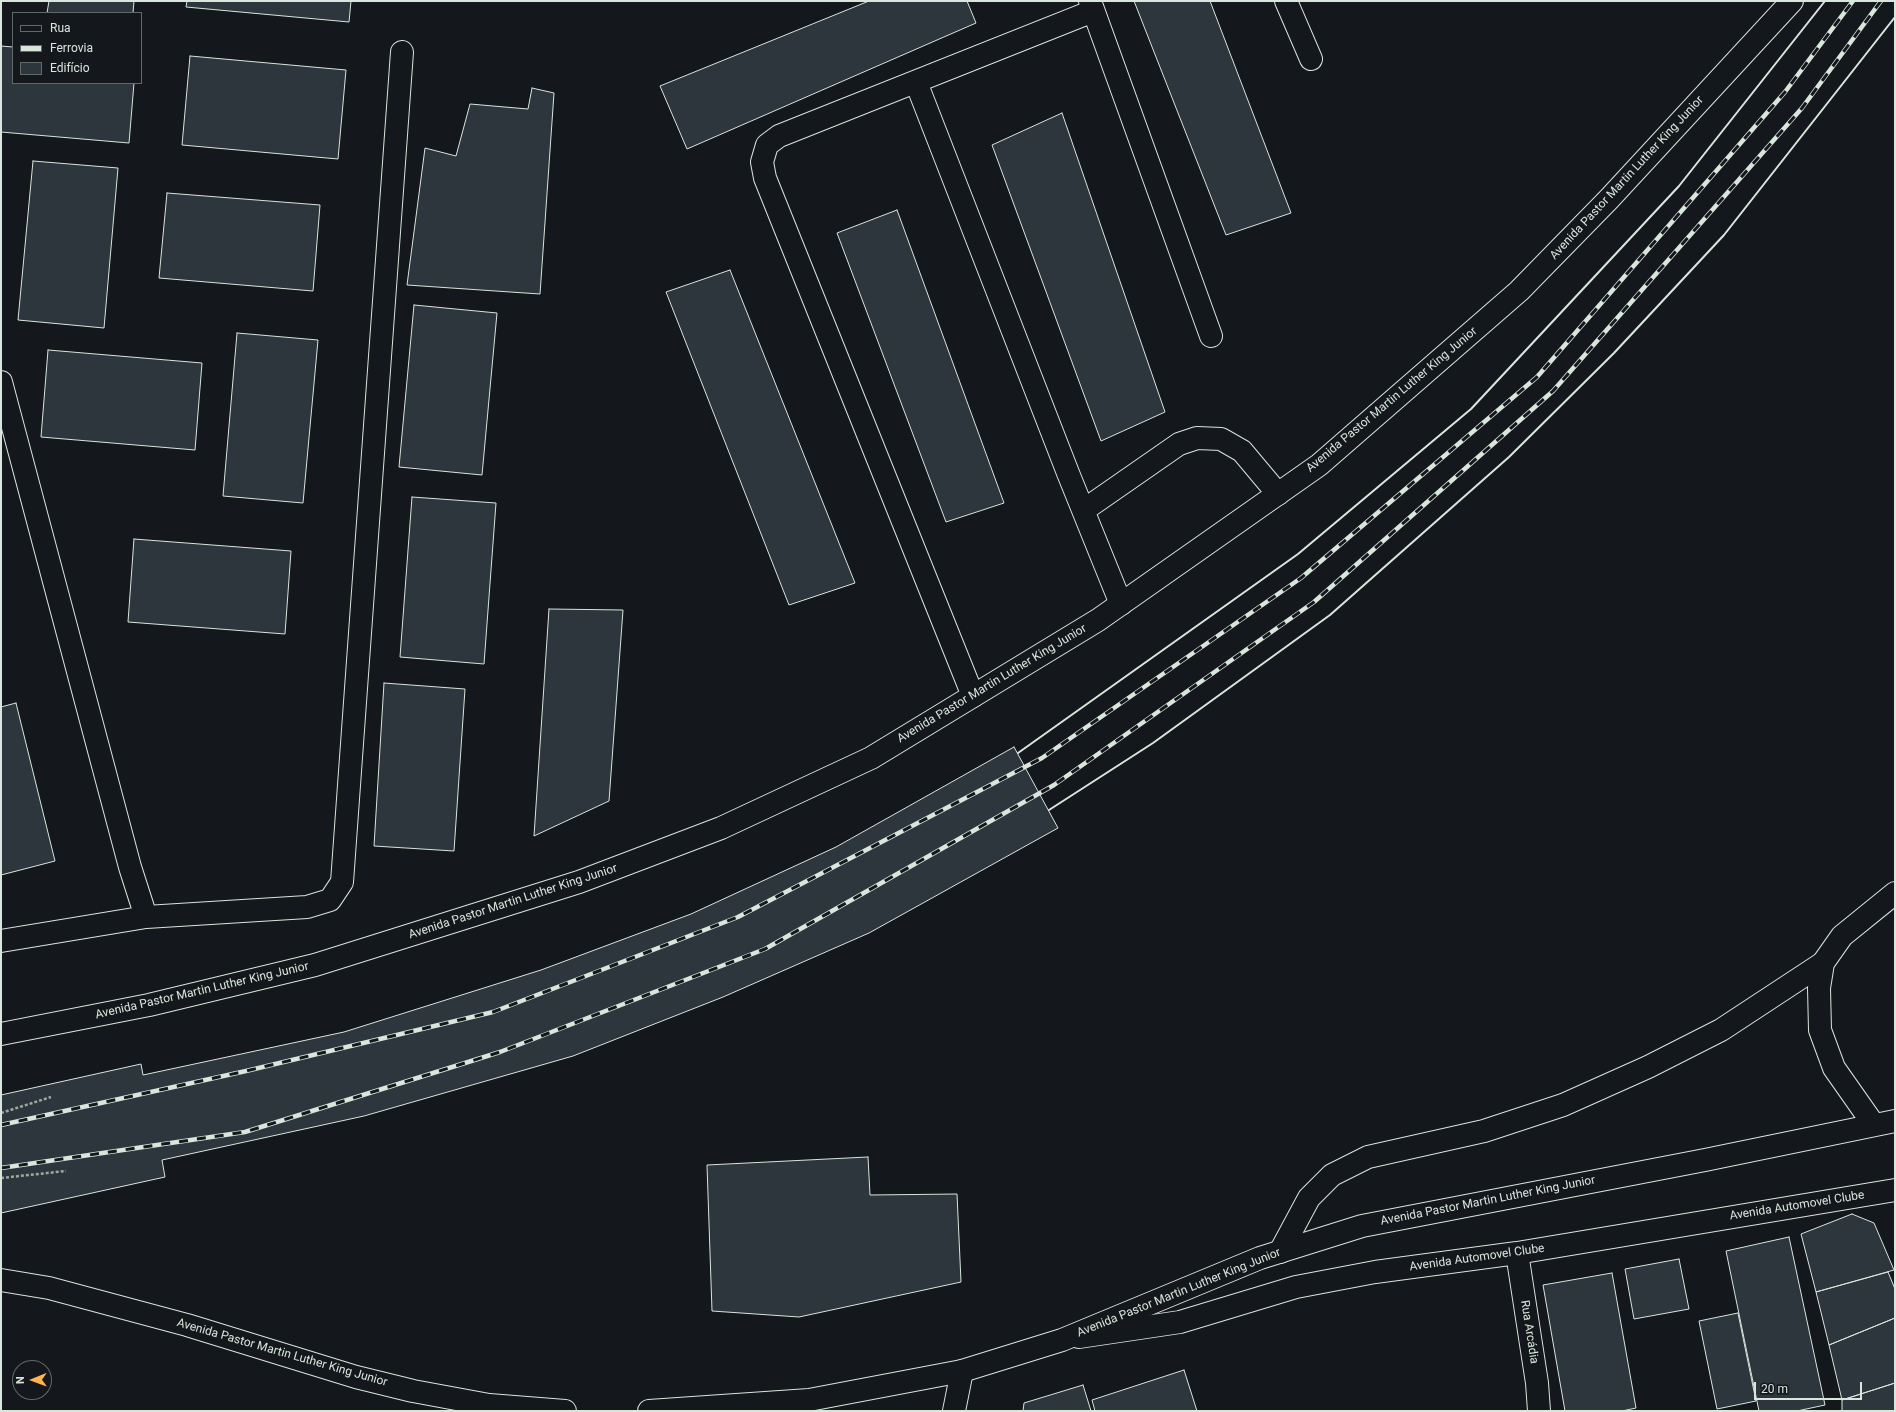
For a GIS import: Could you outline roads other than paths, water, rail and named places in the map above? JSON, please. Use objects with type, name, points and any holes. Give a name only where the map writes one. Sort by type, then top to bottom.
[{"type":"street","points":[[1286,1],[1311,59]]},
{"type":"street","name":"Avenida Pastor Martin Luther King Junior","points":[[1,1034],[149,1005],[315,965],[579,882],[721,828],[871,758],[1121,604],[1319,465],[1519,291],[1609,199],[1792,1]]},
{"type":"street","points":[[973,696],[765,178],[762,162],[767,146],[779,136],[916,82],[1092,6],[1211,336]]},
{"type":"street","points":[[1,942],[146,917],[307,907],[330,900],[342,882],[402,52]]},
{"type":"street","points":[[916,82],[1068,473],[1121,604]]},
{"type":"street","points":[[1,382],[130,867],[146,917]]},
{"type":"street","points":[[1084,510],[1179,444],[1198,438],[1222,439],[1242,451],[1278,494]]},
{"type":"street","points":[[1280,1252],[1309,1198],[1332,1175],[1368,1157],[1484,1131],[1563,1105],[1648,1067],[1721,1030],[1823,963],[1842,936],[1895,893]]},
{"type":"street","points":[[1823,963],[1819,988],[1820,1030],[1834,1068],[1874,1125]]},
{"type":"street","name":"Avenida Pastor Martin Luther King Junior","points":[[649,1411],[809,1400],[962,1371],[1062,1340],[1260,1258],[1362,1226],[1705,1160],[1895,1120]]},
{"type":"street","name":"Avenida Automovel Clube","points":[[1062,1340],[1180,1322],[1296,1287],[1375,1272],[1517,1253],[1895,1190]]},
{"type":"street","name":"Rua Arcádia","points":[[1517,1253],[1537,1383],[1539,1411]]},
{"type":"street","name":"Avenida Pastor Martin Luther King Junior","points":[[1,1280],[48,1288],[187,1325],[356,1377],[413,1391],[487,1408],[565,1411]]},
{"type":"street","points":[[954,1411],[962,1371]]},
{"type":"railway","points":[[1,1125],[246,1071],[493,1012],[738,917],[1042,758],[1301,578],[1537,377],[1785,92],[1853,1]]},
{"type":"railway","points":[[1,1168],[245,1132],[500,1052],[765,949],[1054,785],[1314,602],[1553,391],[1802,108],[1881,1]]}]
